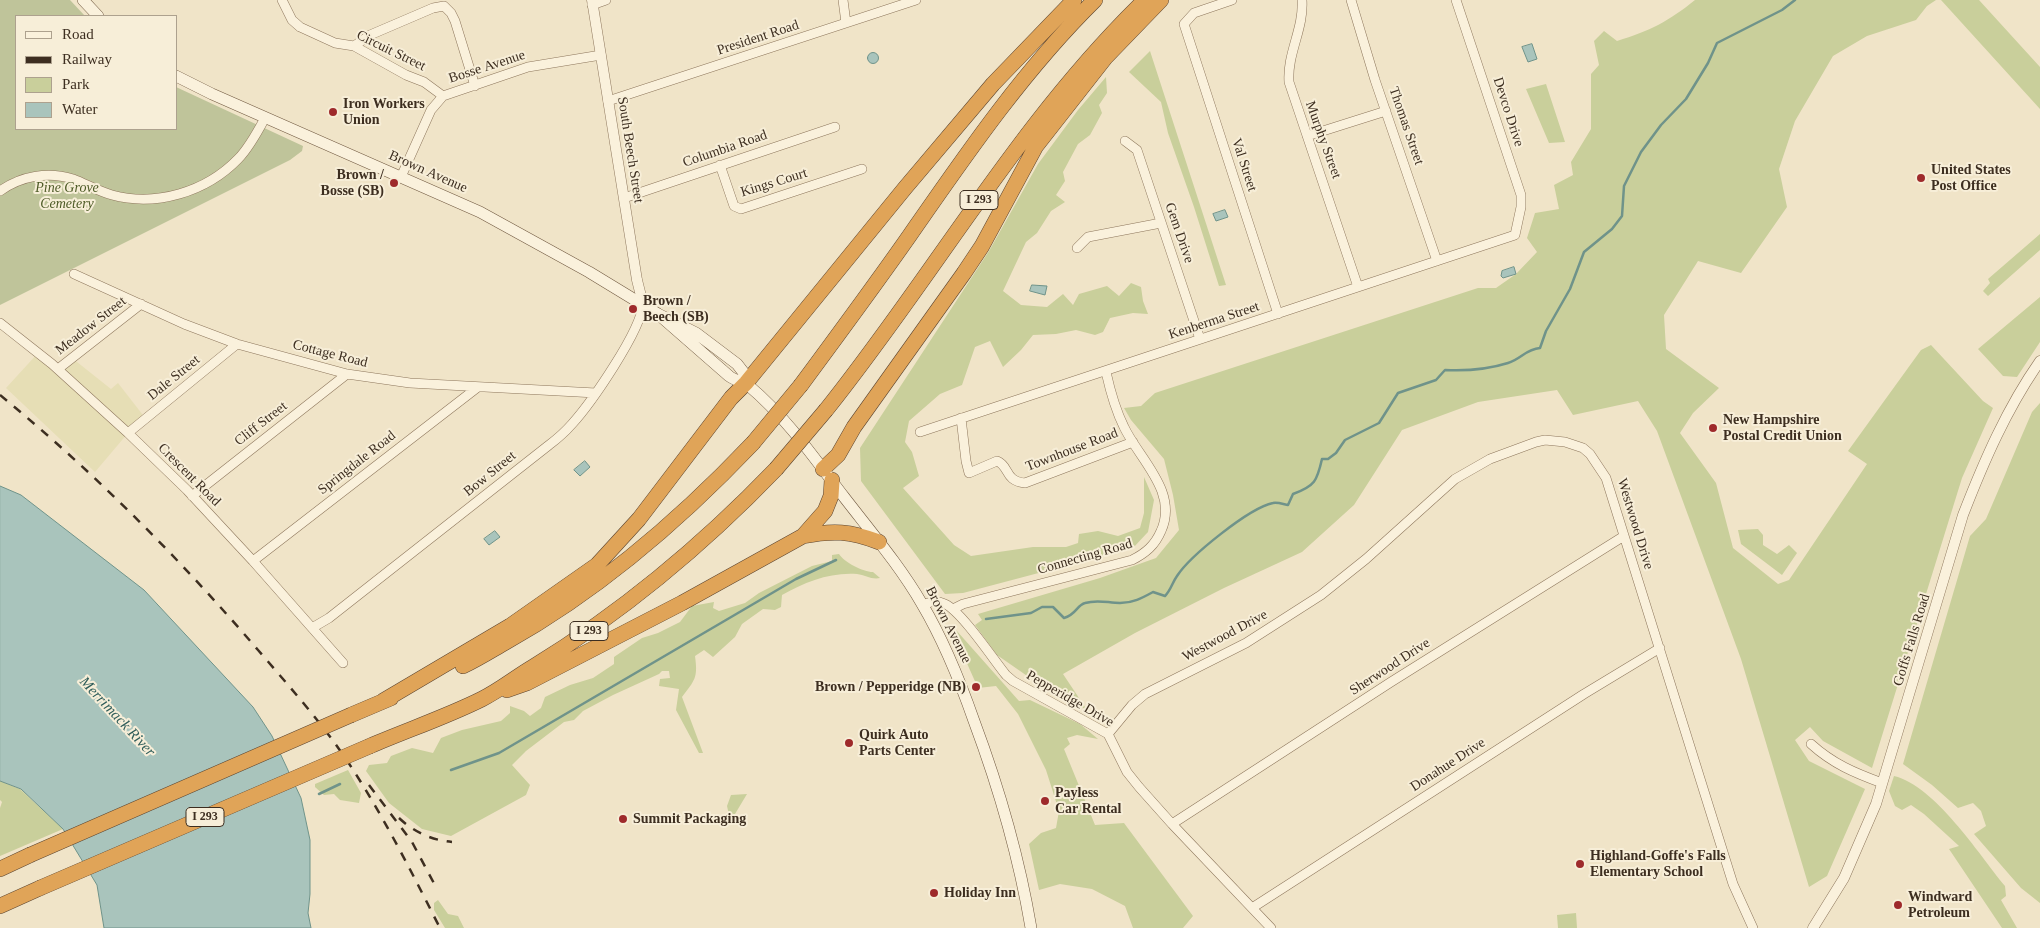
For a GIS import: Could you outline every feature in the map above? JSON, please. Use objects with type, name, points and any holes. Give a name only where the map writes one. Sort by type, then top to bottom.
[{"type":"highway","points":[[383,701],[510,626],[563,591],[597,565],[638,519],[731,398],[746,384],[992,84],[1074,0]]},
{"type":"highway","name":"I 293","points":[[0,869],[466,665],[529,630],[571,603],[616,569],[690,508],[753,443],[801,385],[1010,96],[1052,45],[1095,0]]},
{"type":"highway","name":"I 293","points":[[0,906],[482,698],[583,635],[656,582],[736,512],[776,469],[826,410],[865,361],[960,226],[1042,115],[1122,22],[1145,0]]},
{"type":"highway","points":[[482,698],[528,683],[803,536],[825,511],[831,496],[827,475],[854,427],[982,246],[1036,146],[1105,58],[1161,0]]},
{"type":"highway","points":[[803,536],[838,531],[853,533],[879,542]]},
{"type":"main road","points":[[83,0],[97,15]]},
{"type":"main road","name":"Brown Avenue","points":[[178,77],[265,118],[480,212],[658,314],[696,332],[737,364],[744,374],[746,384],[790,430],[827,475],[879,542],[922,604],[957,675],[982,741],[1007,820],[1032,928]]},
{"type":"street","name":"Circuit Street","points":[[282,0],[292,20],[300,27],[335,43],[354,46],[406,75],[424,82],[443,96]]},
{"type":"street","points":[[592,2],[606,0]]},
{"type":"street","points":[[843,0],[846,23]]},
{"type":"street","name":"President Road","points":[[608,101],[916,0]]},
{"type":"street","name":"Val Street","points":[[1232,0],[1194,13],[1184,24],[1278,314]]},
{"type":"street","name":"Murphy Street","points":[[1302,0],[1301,25],[1288,72],[1291,91],[1358,287]]},
{"type":"street","name":"Thomas Street","points":[[1351,0],[1437,261]]},
{"type":"street","name":"Devco Drive","points":[[1456,0],[1521,195],[1521,207],[1515,235]]},
{"type":"street","name":"South Beech Street","points":[[592,2],[636,280],[643,304]]},
{"type":"street","points":[[354,46],[370,35],[434,8],[444,6],[451,12],[455,21],[475,86]]},
{"type":"street","name":"Bosse Avenue","points":[[401,177],[430,110],[443,96],[528,67],[601,55]]},
{"type":"street","points":[[1307,136],[1386,111]]},
{"type":"street","points":[[0,191],[18,181],[46,175],[65,177],[111,194],[130,198],[150,199],[178,194],[206,183],[229,167],[240,157],[265,118]]},
{"type":"street","name":"Columbia Road","points":[[624,198],[835,127]]},
{"type":"street","name":"Gem Drive","points":[[1125,141],[1137,150],[1200,339]]},
{"type":"street","name":"Kings Court","points":[[720,165],[734,206],[741,209],[862,169]]},
{"type":"street","points":[[1077,248],[1088,237],[1161,223]]},
{"type":"street","name":"Kenberma Street","points":[[920,432],[1106,372],[1515,235]]},
{"type":"street","name":"Cottage Road","points":[[74,274],[184,324],[237,344],[347,374],[410,383],[596,393]]},
{"type":"street","name":"Meadow Street","points":[[58,369],[142,304]]},
{"type":"street","name":"Bow Street","points":[[312,628],[336,612],[549,446],[571,426],[596,393],[640,320],[643,304]]},
{"type":"street","name":"Crescent Road","points":[[0,323],[58,369],[128,433],[192,496],[253,561],[342,663]]},
{"type":"street","name":"Dale Street","points":[[128,433],[237,344]]},
{"type":"street","name":"Goffs Falls Road","points":[[1813,928],[1834,896],[1853,859],[1882,783],[1963,515],[1979,473],[2004,421],[2040,361]]},
{"type":"street","name":"Connecting Road","points":[[953,609],[963,604],[1132,560],[1148,550],[1162,529],[1166,504],[1160,485],[1133,442],[1116,408],[1106,372]]},
{"type":"street","name":"Cliff Street","points":[[192,496],[347,374]]},
{"type":"street","name":"Springdale Road","points":[[253,561],[478,387]]},
{"type":"street","name":"Townhouse Road","points":[[962,418],[969,473],[997,461],[1002,464],[1008,476],[1024,483],[1066,469],[1133,442]]},
{"type":"street","name":"Westwood Drive","points":[[1108,734],[1132,705],[1145,694],[1246,643],[1320,595],[1359,564],[1455,478],[1517,448],[1536,442],[1555,441],[1574,445],[1590,454],[1606,478],[1733,884],[1753,928]]},
{"type":"street","name":"Sherwood Drive","points":[[1172,824],[1391,682],[1624,536]]},
{"type":"street","points":[[922,604],[943,603],[953,609]]},
{"type":"street","name":"Pepperidge Drive","points":[[953,609],[1006,675],[1013,681],[1108,734],[1127,772],[1172,824],[1271,928]]},
{"type":"street","name":"Donahue Drive","points":[[1252,908],[1584,694],[1660,648]]},
{"type":"street","points":[[1812,744],[1826,758],[1840,766],[1882,783]]},
{"type":"shaded area","points":[[38,353],[58,369],[72,358],[111,389],[118,383],[146,419],[128,433],[95,472],[6,388]]},
{"type":"green space","name":"Pine Grove Cemetery","points":[[0,0],[70,0],[84,15],[15,15],[15,130],[178,130],[178,88],[303,146],[302,151],[290,160],[0,305]]},
{"type":"green space","points":[[1695,0],[1936,0],[1927,6],[1916,20],[1867,36],[1833,56],[1795,121],[1779,169],[1787,207],[1741,273],[1698,261],[1664,315],[1666,349],[1719,388],[1693,413],[1680,433],[1716,483],[1733,548],[1778,584],[1789,580],[1867,464],[1848,451],[1921,350],[1931,345],[1983,401],[1993,408],[1962,478],[1872,768],[1823,741],[1810,727],[1795,740],[1809,761],[1865,789],[1827,876],[1809,887],[1741,659],[1657,431],[1638,401],[1573,415],[1557,390],[1478,402],[1402,430],[1354,505],[1302,552],[1224,588],[1135,633],[1063,674],[1087,710],[1046,689],[997,655],[975,625],[982,620],[978,614],[1100,578],[1156,558],[1179,530],[1164,459],[1131,420],[1124,408],[1141,406],[1155,393],[1478,288],[1496,288],[1516,274],[1537,252],[1527,238],[1535,213],[1559,209],[1554,185],[1573,175],[1571,162],[1591,129],[1591,74],[1599,65],[1594,41],[1604,31],[1617,41],[1659,25]]},
{"type":"green space","points":[[1941,0],[1979,0],[2040,67],[2040,109]]},
{"type":"green space","points":[[1150,51],[1226,285],[1219,286],[1168,133],[1161,102],[1129,72]]},
{"type":"green space","points":[[1106,77],[1107,93],[1099,105],[1102,113],[1090,135],[1078,144],[1063,172],[1065,181],[1056,195],[1065,202],[1051,211],[1037,233],[1026,242],[1003,291],[1021,305],[1047,307],[1063,294],[1073,305],[1079,294],[1107,286],[1119,296],[1131,283],[1141,287],[1143,301],[1148,314],[1133,313],[1110,318],[1103,332],[1095,335],[1076,330],[1056,334],[1033,335],[1021,350],[1003,367],[990,341],[975,347],[962,385],[940,394],[909,421],[905,442],[912,452],[919,476],[903,488],[954,545],[971,556],[1033,547],[1066,547],[1078,543],[1079,534],[1098,531],[1118,536],[1140,528],[1144,513],[1144,477],[1154,500],[1148,532],[1133,548],[963,593],[945,594],[861,481],[860,448],[989,251],[1038,164],[1078,110]]},
{"type":"green space","points":[[1546,84],[1565,142],[1549,143],[1526,89]]},
{"type":"green space","points":[[2040,234],[2040,250],[1988,296],[1983,291],[1990,283],[1988,279]]},
{"type":"green space","points":[[2040,297],[2040,342],[2017,377],[2003,376],[1978,349]]},
{"type":"green space","points":[[2040,403],[2040,903],[2021,888],[1974,834],[1986,826],[1981,811],[1973,803],[1958,808],[1932,785],[1903,764],[1970,536],[1986,519],[2032,412]]},
{"type":"green space","points":[[1758,529],[1763,535],[1763,545],[1777,554],[1789,545],[1797,553],[1782,575],[1741,544],[1738,530]]},
{"type":"green space","points":[[839,554],[849,563],[873,572],[880,578],[847,574],[827,576],[809,582],[782,595],[781,607],[775,610],[763,609],[742,624],[735,637],[713,657],[704,650],[695,656],[696,674],[690,687],[682,697],[703,753],[699,753],[676,710],[679,689],[659,686],[660,679],[670,678],[669,671],[662,671],[583,711],[574,720],[564,722],[526,751],[512,765],[530,785],[526,795],[451,836],[422,829],[389,803],[366,771],[369,765],[387,763],[391,756],[412,748],[433,753],[441,738],[462,730],[501,721],[510,713],[510,706],[524,711],[530,716],[541,708],[545,697],[570,685],[593,678],[614,664],[614,657],[642,638],[658,633],[680,622],[692,606],[714,602],[713,608],[719,611],[745,603],[759,593],[812,566],[832,561],[832,555]]},
{"type":"green space","points":[[956,630],[1019,701],[1030,700],[1080,724],[1098,739],[1077,735],[1067,738],[1070,744],[1064,749],[1095,825],[1124,823],[1193,916],[1183,928],[1133,928],[1125,906],[1092,889],[1060,884],[1039,890],[1029,844],[1041,833],[1056,828],[1059,811],[1046,770],[1018,714],[996,686],[978,688],[961,650]]},
{"type":"green space","points":[[348,770],[361,793],[359,803],[340,800],[334,794],[324,795],[315,787],[315,784]]},
{"type":"green space","points":[[1894,776],[1909,782],[1925,793],[1940,806],[1969,839],[2005,886],[2006,896],[2001,900],[2017,928],[2002,928],[1949,849],[1959,846],[1924,814],[1911,805],[1902,810],[1895,806],[1889,791]]},
{"type":"green space","points":[[0,781],[20,789],[63,829],[0,856],[0,808],[2,802],[0,800]]},
{"type":"green space","points":[[747,794],[735,814],[729,815],[727,806],[731,795]]},
{"type":"green space","points":[[438,900],[448,914],[458,916],[464,928],[445,928],[434,910],[434,903]]},
{"type":"green space","points":[[1576,913],[1577,928],[1558,928],[1557,915]]},
{"type":"water","points":[[1532,44],[1537,59],[1528,62],[1522,47]]},
{"type":"water","points":[[873,52],[879,58],[873,64],[867,58]]},
{"type":"water","points":[[1225,210],[1228,217],[1216,221],[1213,214]]},
{"type":"water","points":[[1514,267],[1516,274],[1503,278],[1501,276],[1502,271]]},
{"type":"water","points":[[1032,285],[1047,286],[1045,295],[1030,291]]},
{"type":"water","points":[[585,461],[590,467],[580,476],[574,470]]},
{"type":"water","name":"Merrimack River","points":[[0,486],[21,495],[144,590],[253,707],[272,736],[301,798],[310,840],[308,913],[311,928],[104,928],[97,885],[63,829],[21,789],[0,781]]},
{"type":"water","points":[[495,531],[500,537],[489,545],[484,539]]},
{"type":"waterway","points":[[986,619],[1031,613],[1042,607],[1053,607],[1064,618],[1071,615],[1082,604],[1090,602],[1129,602],[1153,592],[1165,596],[1184,567],[1221,534],[1263,507],[1273,503],[1288,505],[1293,494],[1311,485],[1316,478],[1322,459],[1328,459],[1336,453],[1345,440],[1379,423],[1398,393],[1436,380],[1445,370],[1493,367],[1513,361],[1531,350],[1540,348],[1546,331],[1570,289],[1584,252],[1612,229],[1622,216],[1624,186],[1641,152],[1661,125],[1686,99],[1708,63],[1717,43],[1782,10],[1795,0]]},
{"type":"waterway","points":[[451,770],[499,753],[796,579],[836,560]]},
{"type":"waterway","points":[[319,794],[340,784]]},
{"type":"railway","points":[[0,395],[69,454],[135,517],[198,582],[304,704],[346,759],[372,800],[440,928]]},
{"type":"railway","points":[[369,785],[412,842],[437,889]]},
{"type":"railway","points":[[399,818],[423,835],[452,842]]},
{"type":"place","name":"Iron Workers Union","points":[[333,112]]},
{"type":"place","name":"United States Post Office","points":[[1921,178]]},
{"type":"place","name":"Brown / Bosse (SB)","points":[[394,183]]},
{"type":"place","name":"Brown / Beech (SB)","points":[[633,309]]},
{"type":"place","name":"New Hampshire Postal Credit Union","points":[[1713,428]]},
{"type":"place","name":"Brown / Pepperidge (NB)","points":[[976,687]]},
{"type":"place","name":"Quirk Auto Parts Center","points":[[849,743]]},
{"type":"place","name":"Payless Car Rental","points":[[1045,801]]},
{"type":"place","name":"Summit Packaging","points":[[623,819]]},
{"type":"place","name":"Highland-Goffe's Falls Elementary School","points":[[1580,864]]},
{"type":"place","name":"Holiday Inn","points":[[934,893]]},
{"type":"place","name":"Windward Petroleum","points":[[1898,905]]}]
